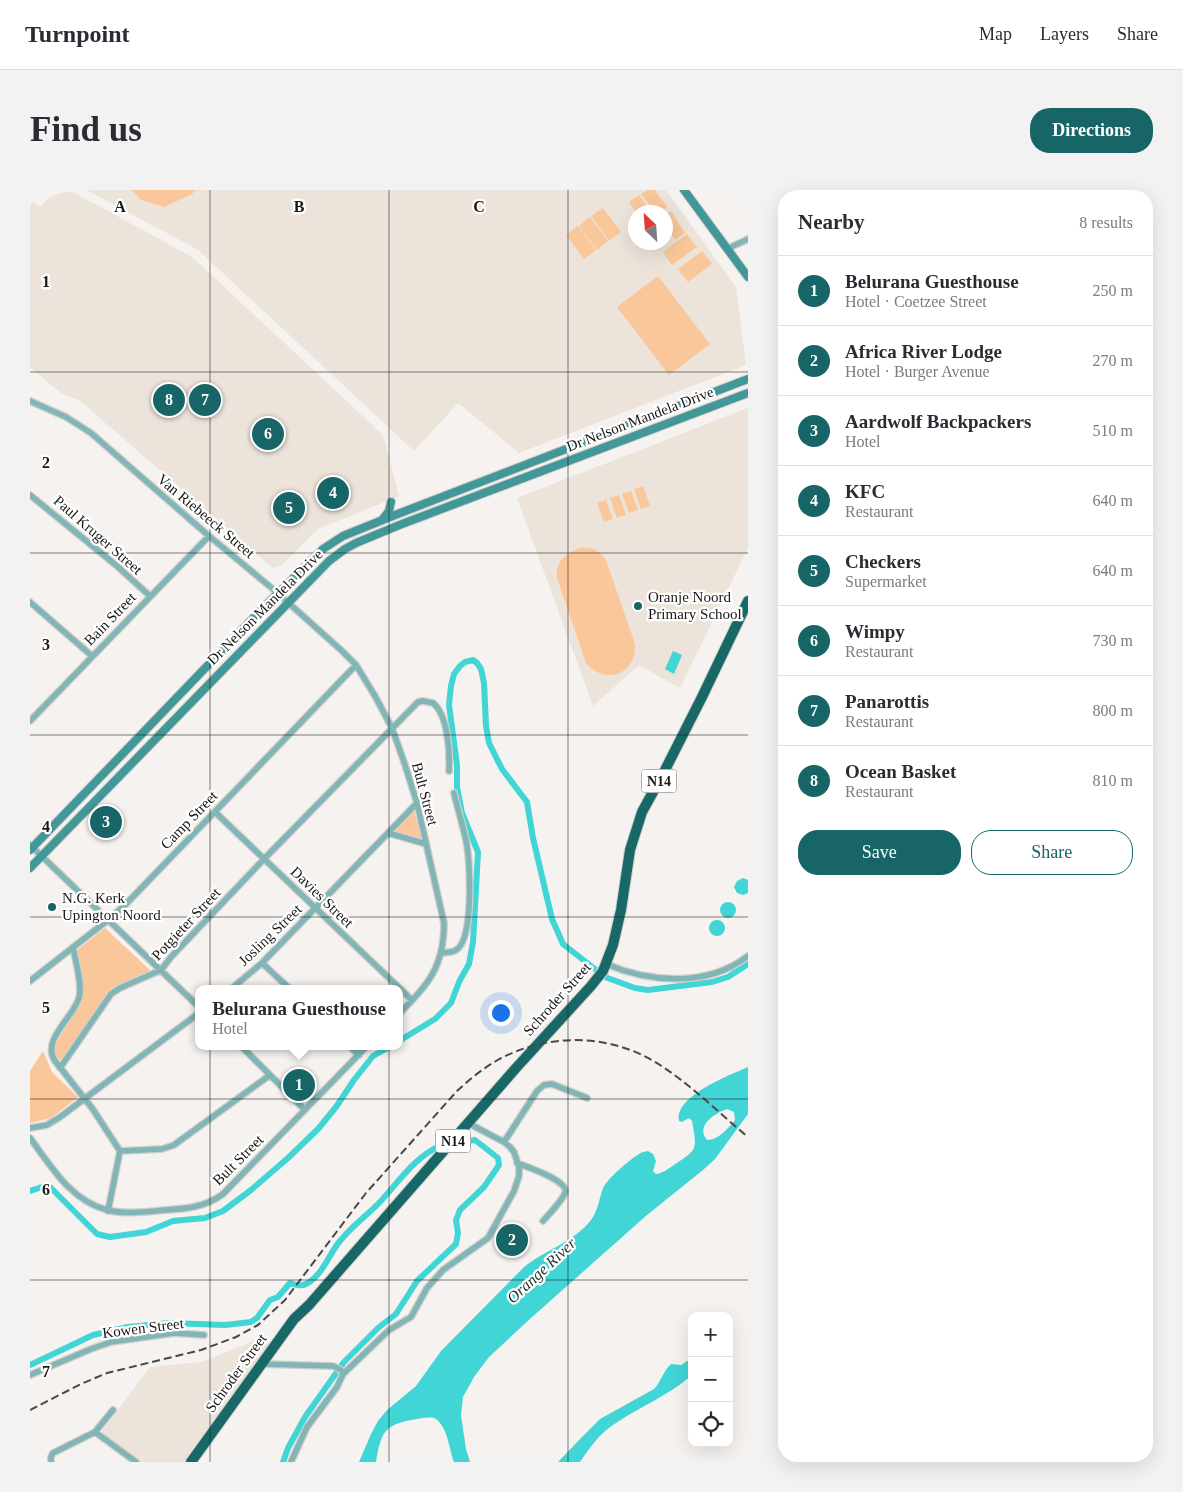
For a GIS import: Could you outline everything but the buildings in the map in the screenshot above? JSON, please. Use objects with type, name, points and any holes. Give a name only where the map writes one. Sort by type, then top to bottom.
[{"type":"highway","name":"Schroder Street","points":[[191,1462],[264,1365],[306,1314],[309,1305],[602,971],[613,945],[621,910],[630,850],[642,812],[702,697],[748,601]]},
{"type":"highway","name":"Schroder Street","points":[[198,1462],[264,1365]]},
{"type":"street","points":[[684,190],[748,277]]},
{"type":"street","points":[[727,248],[748,239]]},
{"type":"street","name":"Dr Nelson Mandela Drive","points":[[31,848],[278,593],[329,545],[343,536],[382,520],[748,379]]},
{"type":"street","name":"Dr Nelson Mandela Drive","points":[[30,868],[287,602],[337,554],[356,543],[385,531],[748,393]]},
{"type":"street","name":"Van Riebeeck Street","points":[[30,401],[66,417],[91,434],[278,593],[356,665]]},
{"type":"street","name":"Paul Kruger Street","points":[[30,494],[150,596]]},
{"type":"street","points":[[382,520],[389,511],[391,502]]},
{"type":"street","points":[[385,531],[400,514],[422,518]]},
{"type":"street","name":"Bain Street","points":[[30,721],[209,536]]},
{"type":"street","points":[[30,602],[92,656]]},
{"type":"street","name":"Bult Street","points":[[356,665],[392,728],[417,803],[443,915],[444,933],[441,953],[434,974],[403,1010]]},
{"type":"street","name":"Camp Street","points":[[30,981],[126,904],[356,665]]},
{"type":"street","name":"Potgieter Street","points":[[60,1068],[106,999],[120,988],[161,970],[264,859],[417,702],[426,701],[433,703],[443,719],[449,753],[449,771]]},
{"type":"street","points":[[441,953],[454,951],[461,946],[470,909],[467,846],[454,794]]},
{"type":"street","name":"Josling Street","points":[[236,985],[262,963],[417,803]]},
{"type":"street","name":"Davies Street","points":[[215,812],[396,985]]},
{"type":"street","points":[[388,832],[426,844]]},
{"type":"street","points":[[31,848],[195,1003]]},
{"type":"street","points":[[73,947],[79,996],[51,1047],[53,1058],[120,1151],[108,1211]]},
{"type":"street","points":[[602,971],[663,979],[682,978],[715,974],[731,967],[748,956]]},
{"type":"street","points":[[262,963],[286,985]]},
{"type":"street","name":"Davies Street","points":[[403,991],[412,1000]]},
{"type":"street","points":[[30,1128],[50,1123],[85,1100],[195,1016]]},
{"type":"street","points":[[245,1050],[305,1110]]},
{"type":"street","points":[[353,1050],[359,1055]]},
{"type":"street","name":"Bult Street","points":[[30,1138],[69,1188],[87,1202],[108,1211],[130,1212],[195,1207],[217,1198],[238,1179],[364,1050]]},
{"type":"street","points":[[120,1151],[162,1148],[174,1145],[270,1075]]},
{"type":"street","points":[[504,1142],[537,1091],[544,1085],[552,1084],[587,1098]]},
{"type":"street","points":[[291,1462],[307,1427],[337,1387],[340,1370],[389,1330],[412,1317],[427,1288],[443,1270],[488,1238],[514,1191],[519,1176],[518,1163],[514,1152],[504,1142],[468,1123]]},
{"type":"street","points":[[518,1163],[551,1177],[563,1184],[565,1188],[566,1191],[563,1196],[543,1221]]},
{"type":"street","name":"Kowen Street","points":[[30,1375],[91,1348],[111,1342],[174,1333],[204,1335]]},
{"type":"street","points":[[264,1365],[340,1370]]},
{"type":"street","points":[[51,1462],[51,1455],[95,1432],[113,1410]]},
{"type":"street","points":[[95,1432],[131,1461]]},
{"type":"shaded area","points":[[87,190],[666,190],[736,287],[746,365],[519,453],[458,403],[414,451],[198,250]]},
{"type":"shaded area","points":[[132,190],[196,190],[192,194],[164,207],[141,200]]},
{"type":"shaded area","points":[[647,190],[655,190],[666,205],[650,205],[641,194]]},
{"type":"shaded area","points":[[73,192],[192,257],[383,435],[399,496],[318,529],[281,566],[273,568],[79,400],[61,393],[30,367],[30,202],[34,202],[40,207],[50,197]]},
{"type":"shaded area","points":[[639,195],[646,205],[631,205],[629,202]]},
{"type":"shaded area","points":[[603,208],[621,232],[609,241],[591,216]]},
{"type":"shaded area","points":[[673,214],[685,233],[675,240],[673,237]]},
{"type":"shaded area","points":[[590,217],[608,241],[597,250],[579,226]]},
{"type":"shaded area","points":[[578,226],[596,250],[584,259],[566,235]]},
{"type":"shaded area","points":[[687,234],[697,247],[672,265],[663,252],[673,250],[673,244]]},
{"type":"shaded area","points":[[702,251],[712,264],[688,282],[678,269]]},
{"type":"shaded area","points":[[658,276],[710,344],[669,375],[617,307]]},
{"type":"shaded area","name":"Oranje Noord Primary School","points":[[748,408],[748,548],[680,688],[639,665],[593,706],[517,498]]},
{"type":"shaded area","points":[[643,486],[650,506],[641,509],[634,489]]},
{"type":"shaded area","points":[[631,491],[638,510],[629,513],[622,494]]},
{"type":"shaded area","points":[[619,495],[626,515],[617,518],[610,498]]},
{"type":"shaded area","points":[[606,500],[613,519],[604,522],[597,503]]},
{"type":"shaded area","points":[[579,548],[594,550],[600,553],[606,560],[635,644],[631,663],[618,673],[602,674],[586,663],[557,578],[559,563],[569,553]]},
{"type":"shaded area","points":[[413,807],[422,839],[392,831]]},
{"type":"shaded area","points":[[105,928],[152,972],[111,989],[62,1062],[54,1053],[55,1045],[82,998],[77,950]]},
{"type":"shaded area","points":[[43,1051],[52,1072],[78,1097],[51,1118],[30,1123],[30,1071]]},
{"type":"shaded area","points":[[258,1338],[268,1345],[186,1462],[141,1462],[101,1432],[150,1367],[201,1362]]},
{"type":"water","points":[[673,651],[682,655],[674,674],[665,669]]},
{"type":"water","points":[[743,878],[748,880],[748,893],[743,895],[737,893],[734,887],[737,881]]},
{"type":"water","points":[[725,902],[731,902],[736,907],[734,916],[725,918],[720,913],[720,907]]},
{"type":"water","points":[[714,920],[720,920],[725,925],[723,934],[714,936],[709,931],[709,925]]},
{"type":"water","name":"Orange River","points":[[748,1067],[748,1114],[715,1159],[647,1215],[531,1318],[489,1357],[474,1377],[463,1397],[461,1415],[470,1462],[454,1462],[443,1428],[436,1419],[429,1417],[398,1423],[391,1427],[386,1431],[380,1443],[376,1462],[359,1462],[378,1421],[387,1410],[416,1386],[441,1351],[524,1267],[584,1228],[595,1213],[603,1188],[615,1174],[643,1152],[648,1151],[653,1154],[656,1161],[653,1171],[656,1174],[668,1169],[692,1152],[695,1138],[692,1121],[689,1118],[682,1122],[679,1121],[680,1112],[685,1103],[717,1081]],"holes":[[[727,1109],[734,1112],[735,1120],[726,1130],[719,1136],[707,1140],[703,1130],[708,1121]]]},
{"type":"water","points":[[688,1361],[688,1378],[608,1429],[595,1442],[580,1462],[558,1462],[600,1419],[654,1389],[671,1364],[681,1365]]},
{"type":"waterway","points":[[403,1039],[435,1019],[451,1003],[459,982],[469,964],[473,942],[478,852],[462,813],[457,787],[457,765],[449,705],[454,674],[465,662],[473,660],[481,669],[484,683],[486,726],[489,743],[502,769],[527,802],[533,838],[552,919],[563,944],[605,977],[635,988],[648,990],[712,982],[728,977],[748,964]]},
{"type":"waterway","points":[[30,1191],[48,1185],[97,1234],[110,1237],[146,1232],[173,1221],[205,1218],[223,1211],[251,1190],[318,1129],[373,1056],[384,1050]]},
{"type":"waterway","points":[[283,1462],[288,1448],[305,1417],[344,1362],[378,1328],[396,1314],[417,1281],[456,1244],[458,1233],[456,1220],[460,1210],[484,1187],[499,1165],[498,1158],[475,1140],[461,1142]]},
{"type":"waterway","points":[[30,1365],[93,1335],[128,1327],[170,1323],[225,1325],[251,1322],[257,1318],[270,1300],[278,1297],[290,1283],[304,1285],[313,1279],[349,1231],[378,1204],[415,1163],[442,1145]]},
{"type":"railway","points":[[30,1410],[107,1373],[201,1350],[236,1337],[258,1325],[285,1300],[366,1193],[457,1091],[496,1061],[516,1052],[536,1045],[557,1041],[579,1040],[600,1042],[641,1054],[660,1065],[694,1090],[748,1137]]},
{"type":"place","name":"Ocean Basket","points":[[169,400]]},
{"type":"place","name":"Panarottis","points":[[205,400]]},
{"type":"place","name":"Wimpy","points":[[268,434]]},
{"type":"place","name":"KFC","points":[[333,493]]},
{"type":"place","name":"Checkers","points":[[289,508]]},
{"type":"place","name":"Oranje Noord Primary School","points":[[638,606]]},
{"type":"place","name":"Aardwolf Backpackers","points":[[106,822]]},
{"type":"place","name":"N.G. Kerk Upington Noord","points":[[52,907]]},
{"type":"place","name":"Belurana Guesthouse","points":[[299,1085]]},
{"type":"place","name":"Africa River Lodge","points":[[512,1240]]}]
